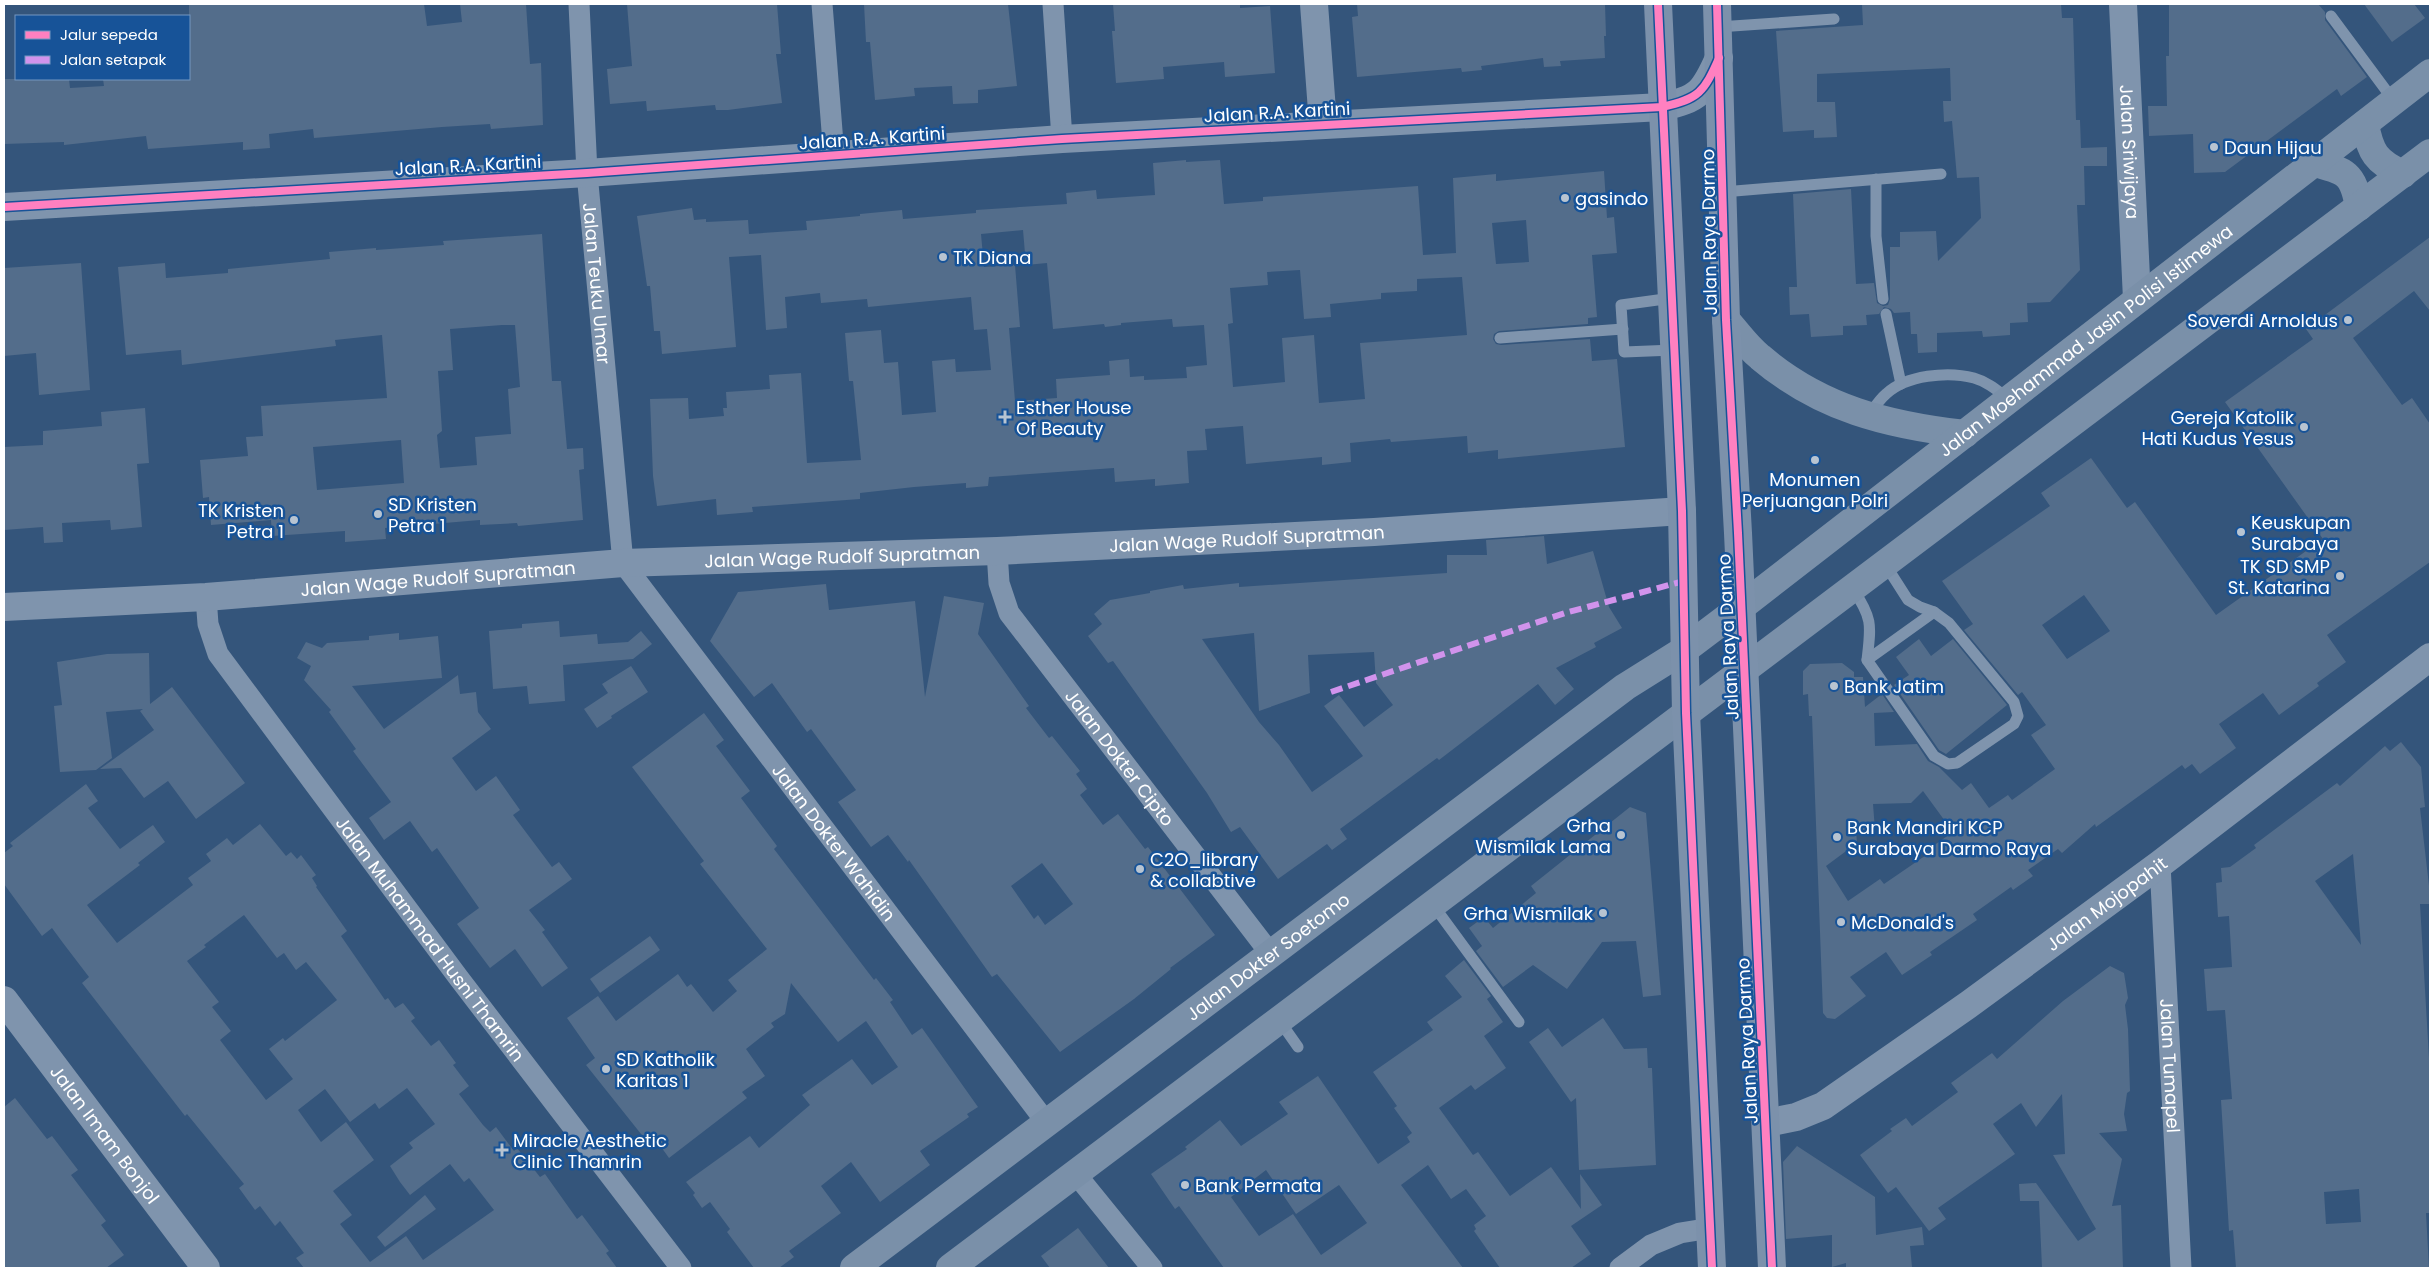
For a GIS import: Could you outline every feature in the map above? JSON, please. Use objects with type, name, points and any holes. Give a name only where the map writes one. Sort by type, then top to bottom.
[{"type":"main road","points":[[1658,4],[1682,511],[1686,713],[1712,1268]]},
{"type":"main road","name":"Jalan Raya Darmo","points":[[1717,15],[1726,320],[1772,1268]]},
{"type":"main road","name":"Jalan Moehammad Jasin Polisi Istimewa","points":[[1684,650],[2430,74]]},
{"type":"main road","points":[[2365,124],[2368,143],[2372,152],[2379,161],[2403,174]]},
{"type":"main road","points":[[950,1268],[1279,1020],[1431,902],[1853,589],[2430,154]]},
{"type":"main road","points":[[2314,163],[2336,168],[2351,179],[2359,207]]},
{"type":"main road","points":[[1726,320],[1758,356],[1788,379],[1823,398],[1868,416],[1916,428],[1965,434]]},
{"type":"main road","name":"Jalan Dokter Soetomo","points":[[854,1268],[1625,687],[1684,650]]},
{"type":"street","name":"Jalan Teuku Umar","points":[[578,4],[587,173],[624,563]]},
{"type":"street","points":[[822,4],[834,156]]},
{"type":"street","points":[[1054,4],[1062,139]]},
{"type":"street","points":[[1314,4],[1323,124]]},
{"type":"street","name":"Jalan Sriwijaya","points":[[2122,4],[2137,299]]},
{"type":"street","name":"Jalan R.A. Kartini","points":[[4,207],[587,173],[1062,139],[1662,107],[1695,97],[1708,82],[1719,58]]},
{"type":"street","name":"Jalan Wage Rudolf Supratman","points":[[4,607],[206,597],[624,563],[996,551],[1374,532],[1682,511]]},
{"type":"street","name":"Jalan Dokter Cipto","points":[[996,551],[999,583],[1009,613],[1270,953]]},
{"type":"street","name":"Jalan Dokter Wahidin","points":[[624,563],[1046,1122]]},
{"type":"street","name":"Jalan Muhammad Husni Thamrin","points":[[206,597],[208,624],[218,654],[458,978],[681,1268]]},
{"type":"street","name":"Jalan Mojopahit","points":[[1766,1123],[1796,1117],[1823,1106],[1968,1005],[2160,864],[2430,657]]},
{"type":"street","name":"Jalan Tumapel","points":[[2160,864],[2182,1268]]},
{"type":"street","name":"Jalan Imam Bonjol","points":[[4,1000],[206,1268]]},
{"type":"street","points":[[1075,1173],[1152,1268]]},
{"type":"street","points":[[1620,1268],[1651,1246],[1672,1236],[1711,1228]]},
{"type":"lane","points":[[1717,15],[1834,18]]},
{"type":"lane","points":[[2331,16],[2394,101]]},
{"type":"lane","points":[[1723,192],[1941,174]]},
{"type":"lane","points":[[1876,179],[1876,236],[1883,299]]},
{"type":"lane","points":[[1672,298],[1622,304],[1626,353],[1674,350]]},
{"type":"lane","points":[[1886,314],[1901,384]]},
{"type":"lane","points":[[1500,338],[1623,329]]},
{"type":"lane","points":[[1868,416],[1886,394],[1901,384],[1922,378],[1972,377],[1994,387],[2010,400]]},
{"type":"lane","points":[[1853,589],[1868,610],[1871,628],[1867,660],[1934,756],[1948,764],[1957,763],[2014,724],[2018,716],[2014,702],[1949,623],[1934,612],[1908,600],[1885,564]]},
{"type":"lane","points":[[1867,660],[1934,612]]},
{"type":"lane","points":[[1431,902],[1519,1022]]},
{"type":"lane","points":[[1279,1020],[1298,1047]]},
{"type":"building","points":[[189,4],[424,4],[427,26],[462,22],[460,4],[526,4],[530,64],[541,63],[543,125],[491,129],[490,124],[314,138],[313,129],[269,134],[270,148],[243,150],[243,142],[148,149],[146,136],[64,145],[64,142],[4,144],[4,79],[69,80],[70,88],[104,86],[103,80],[190,80]]},
{"type":"building","points":[[627,4],[777,4],[781,54],[776,54],[782,103],[728,110],[716,110],[715,105],[647,111],[646,101],[610,104],[607,69],[632,66]]},
{"type":"building","points":[[864,4],[1008,4],[1017,86],[978,90],[978,103],[953,104],[952,86],[914,88],[915,96],[875,100],[870,42],[866,42]]},
{"type":"building","points":[[1113,4],[1240,4],[1240,8],[1270,6],[1275,73],[1225,77],[1224,62],[1163,67],[1164,79],[1116,83],[1112,31],[1115,31]]},
{"type":"building","points":[[1357,4],[1605,4],[1605,58],[1560,61],[1561,66],[1544,67],[1543,58],[1481,66],[1482,70],[1462,72],[1461,68],[1357,77],[1352,17],[1358,16]]},
{"type":"building","points":[[1862,4],[2061,4],[2062,18],[2073,18],[2076,120],[2080,120],[2081,148],[2107,147],[2107,166],[2084,166],[2085,205],[2077,205],[2080,270],[2050,302],[2027,303],[2028,322],[2010,323],[2010,335],[1983,337],[1982,331],[1937,333],[1937,352],[1918,353],[1917,334],[1911,334],[1910,312],[1894,313],[1891,309],[1884,307],[1879,314],[1866,315],[1867,325],[1843,326],[1843,335],[1811,337],[1809,314],[1790,315],[1789,287],[1797,287],[1793,194],[1851,189],[1856,284],[1874,283],[1877,303],[1883,306],[1888,305],[1890,299],[1890,247],[1900,247],[1900,232],[1936,231],[1938,261],[1981,218],[1979,177],[1957,178],[1952,121],[1944,122],[1943,101],[1951,101],[1950,68],[1817,74],[1817,102],[1835,102],[1837,137],[1814,138],[1814,130],[1783,132],[1776,31],[1863,25]]},
{"type":"building","points":[[2169,4],[2318,4],[2325,12],[2325,20],[2367,77],[2341,96],[2337,89],[2225,172],[2194,173],[2193,134],[2149,136],[2148,106],[2167,106],[2166,56],[2169,56]]},
{"type":"building","points":[[2364,4],[2414,4],[2425,18],[2392,42]]},
{"type":"building","points":[[1186,160],[1186,162],[1220,160],[1224,204],[1263,201],[1263,197],[1418,186],[1423,255],[1456,253],[1453,178],[1496,174],[1496,181],[1604,171],[1607,218],[1614,217],[1617,253],[1592,255],[1597,317],[1588,318],[1588,324],[1499,331],[1494,334],[1493,339],[1496,344],[1501,345],[1590,339],[1592,361],[1617,359],[1625,447],[1498,459],[1498,450],[1468,453],[1467,436],[1391,442],[1390,439],[1350,443],[1351,462],[1322,465],[1322,457],[1246,464],[1243,426],[1205,429],[1207,450],[1187,451],[1189,483],[1155,486],[1155,479],[1115,482],[1114,468],[989,477],[988,486],[966,488],[966,483],[914,487],[860,493],[860,499],[752,507],[753,512],[717,515],[716,499],[657,506],[653,476],[650,399],[688,398],[689,419],[724,416],[723,408],[727,408],[726,392],[770,389],[769,375],[801,373],[807,463],[861,460],[853,381],[849,381],[845,333],[881,330],[884,363],[898,362],[902,415],[936,412],[932,361],[955,359],[956,372],[991,370],[987,329],[974,330],[971,297],[868,307],[867,299],[821,303],[820,293],[785,297],[787,328],[766,330],[761,255],[729,257],[736,347],[662,354],[660,331],[654,331],[650,286],[647,286],[637,216],[692,208],[694,220],[706,219],[706,222],[748,220],[749,234],[807,230],[806,221],[902,210],[903,219],[976,213],[976,210],[1067,204],[1066,193],[1096,190],[1097,199],[1155,195],[1153,163]],"holes":[[[1526,220],[1529,262],[1496,264],[1492,223]],[[1023,230],[1026,265],[1047,263],[1053,329],[1104,324],[1105,327],[1121,325],[1121,323],[1172,319],[1173,327],[1204,325],[1207,365],[1186,367],[1187,378],[1144,380],[1144,376],[1130,377],[1129,359],[1109,361],[1110,375],[1056,379],[1057,398],[1015,401],[1009,328],[1020,327],[1015,265],[984,267],[981,234]],[[1300,270],[1304,319],[1331,317],[1330,304],[1381,299],[1381,293],[1417,291],[1417,279],[1462,277],[1467,335],[1360,343],[1365,399],[1319,403],[1314,335],[1282,338],[1285,382],[1233,387],[1228,324],[1233,323],[1230,288],[1268,285],[1267,272]]]},
{"type":"building","points":[[542,234],[552,381],[561,381],[567,449],[583,448],[584,469],[579,470],[583,520],[518,526],[517,523],[480,525],[480,520],[385,528],[386,539],[345,542],[345,531],[272,536],[271,520],[211,525],[209,497],[203,498],[200,460],[248,456],[246,437],[263,436],[261,406],[387,398],[382,335],[335,340],[336,346],[182,365],[181,350],[126,355],[118,267],[165,263],[166,278],[228,273],[228,269],[330,259],[329,252],[444,245],[443,241]],"holes":[[[515,325],[520,387],[508,389],[511,434],[475,437],[477,465],[440,468],[437,435],[442,431],[438,371],[453,370],[450,329]],[[401,440],[404,483],[317,490],[313,447]]]},
{"type":"building","points":[[2430,237],[2430,311],[2414,291],[2353,338],[2402,405],[2412,398],[2430,424],[2430,562],[2327,635],[2346,662],[2317,683],[2319,686],[2279,715],[2263,693],[2219,724],[2236,748],[2200,774],[2192,764],[2185,769],[2182,765],[2096,827],[2095,824],[2062,853],[2058,849],[2028,870],[2033,876],[2013,890],[2011,887],[1973,914],[1977,920],[1930,952],[1932,955],[1902,975],[1886,952],[1850,977],[1866,996],[1835,1019],[1827,1018],[1823,1013],[1812,716],[1809,716],[1808,694],[1803,695],[1803,671],[1810,664],[1842,663],[1854,672],[1854,677],[1863,677],[1865,707],[1882,694],[1894,712],[1874,713],[1875,746],[1917,744],[1928,761],[1939,767],[1962,790],[1971,783],[1989,808],[2008,795],[2012,800],[2055,769],[2031,735],[2046,725],[2022,692],[2018,695],[1964,630],[1973,624],[1942,581],[2050,506],[2041,493],[2091,458],[2127,508],[2135,502],[2216,615],[2323,539],[2225,402],[2313,339],[2306,329]],"holes":[[[2084,595],[2110,631],[2067,659],[2042,625]],[[1923,791],[1953,832],[1933,846],[1935,849],[1884,884],[1880,879],[1848,901],[1826,866],[1857,843],[1856,830],[1875,830],[1873,804],[1911,803]]]},
{"type":"building","points":[[81,263],[90,390],[39,395],[36,353],[4,356],[4,268]]},
{"type":"building","points":[[145,408],[149,463],[137,464],[142,527],[111,530],[110,520],[62,523],[63,542],[44,543],[43,527],[4,530],[4,447],[43,445],[43,431],[102,426],[101,412]]},
{"type":"building","points":[[1544,536],[1547,564],[1593,551],[1609,607],[1622,628],[1594,643],[1596,647],[1556,668],[1574,689],[1555,705],[1538,684],[1439,760],[1437,758],[1340,829],[1347,839],[1332,850],[1327,844],[1278,879],[1240,827],[1231,832],[1207,793],[1113,661],[1108,663],[1088,636],[1102,624],[1094,614],[1110,600],[1183,585],[1184,589],[1239,583],[1239,587],[1447,573],[1447,555],[1487,555],[1486,540]],"holes":[[[1254,633],[1259,711],[1310,693],[1308,655],[1374,652],[1376,683],[1393,705],[1364,727],[1339,695],[1324,706],[1363,756],[1312,792],[1279,745],[1259,722],[1202,639]]]},
{"type":"building","points":[[826,584],[829,610],[915,601],[925,697],[944,596],[984,603],[978,634],[1029,706],[1026,708],[1049,738],[1052,736],[1080,771],[1076,774],[1087,789],[1080,795],[1103,825],[1118,814],[1145,849],[1148,847],[1215,935],[1170,968],[1134,999],[1060,1052],[997,974],[992,977],[909,860],[908,862],[888,835],[871,847],[838,802],[856,790],[811,729],[807,732],[772,683],[754,697],[710,641],[738,592]],"holes":[[[1042,863],[1073,904],[1045,925],[1038,915],[1034,919],[1011,886]]]},
{"type":"building","points":[[559,621],[560,637],[597,634],[598,644],[628,642],[641,631],[652,644],[633,659],[563,665],[565,701],[529,704],[527,686],[493,689],[489,631],[522,628],[522,624]]},
{"type":"building","points":[[399,633],[399,640],[438,636],[442,678],[352,686],[384,729],[458,675],[460,694],[476,692],[478,712],[491,729],[452,758],[476,791],[496,776],[520,810],[513,815],[552,867],[559,862],[572,879],[529,910],[545,930],[542,932],[568,968],[542,987],[515,949],[490,968],[457,924],[479,908],[437,848],[432,852],[410,821],[384,840],[369,818],[391,802],[353,751],[356,749],[329,712],[331,710],[304,680],[311,666],[297,658],[306,642],[322,648],[327,643],[369,640],[369,636]]},
{"type":"building","points":[[1919,639],[1931,656],[1953,639],[2007,705],[1946,754],[1939,750],[1894,685],[1909,675],[1896,657]]},
{"type":"building","points":[[149,653],[150,704],[172,687],[245,783],[196,819],[168,781],[144,798],[121,768],[100,769],[154,730],[140,711],[143,709],[106,712],[112,758],[96,770],[60,772],[54,706],[62,705],[57,662],[107,654]]},
{"type":"building","points":[[631,666],[648,692],[611,716],[612,718],[597,728],[584,709],[608,693],[602,684]]},
{"type":"building","points":[[704,713],[724,740],[716,746],[750,791],[741,798],[777,846],[774,849],[874,980],[876,978],[893,1000],[890,1002],[912,1035],[922,1028],[978,1107],[967,1114],[969,1117],[920,1151],[930,1165],[880,1202],[851,1162],[821,1186],[841,1213],[789,1251],[794,1257],[779,1268],[754,1268],[727,1232],[730,1229],[710,1202],[702,1208],[693,1195],[695,1193],[686,1182],[750,1136],[759,1148],[810,1105],[802,1095],[852,1059],[872,1085],[898,1067],[866,1021],[838,1042],[791,983],[785,1014],[771,1023],[774,1027],[746,1049],[765,1076],[742,1092],[747,1098],[669,1158],[659,1144],[653,1149],[586,1065],[595,1058],[567,1018],[598,996],[616,1021],[678,974],[687,987],[691,984],[713,1012],[737,991],[728,980],[767,949],[700,864],[704,861],[632,767]]},
{"type":"building","points":[[2401,742],[2421,767],[2425,807],[2420,808],[2430,904],[2420,904],[2430,1075],[2430,1213],[2426,1213],[2429,1268],[2236,1268],[2233,1230],[2229,1231],[2221,1100],[2232,1099],[2225,1010],[2207,1011],[2204,969],[2232,967],[2229,916],[2218,917],[2216,883],[2222,882],[2221,868],[2230,867],[2256,848],[2254,845],[2337,783],[2340,786],[2385,746],[2390,751]],"holes":[[[2353,854],[2361,945],[2315,881]],[[2359,1189],[2361,1222],[2326,1224],[2324,1192]]]},
{"type":"building","points":[[86,784],[98,801],[88,808],[120,849],[153,825],[165,842],[138,863],[140,865],[87,905],[117,943],[193,885],[188,878],[211,861],[206,854],[227,838],[233,845],[260,824],[286,856],[291,852],[297,859],[301,855],[316,875],[312,878],[316,887],[347,931],[341,936],[385,1000],[388,998],[395,1008],[403,1003],[415,1018],[411,1021],[431,1046],[439,1040],[456,1063],[453,1065],[469,1086],[459,1094],[483,1125],[490,1132],[496,1127],[514,1151],[517,1148],[540,1177],[545,1174],[577,1219],[582,1215],[609,1251],[606,1253],[617,1268],[304,1268],[296,1258],[304,1253],[280,1221],[275,1226],[260,1206],[255,1210],[239,1188],[244,1184],[187,1114],[185,1116],[82,983],[89,977],[52,928],[42,936],[4,884],[4,853],[13,846],[10,843]],"holes":[[[244,915],[277,958],[284,953],[296,970],[306,962],[337,1000],[285,1041],[283,1038],[269,1049],[293,1079],[266,1100],[220,1040],[231,1031],[212,1007],[219,1002],[187,961],[206,947],[204,945]],[[407,1088],[435,1124],[409,1143],[413,1148],[390,1166],[400,1182],[410,1195],[450,1164],[464,1182],[469,1178],[494,1210],[423,1260],[406,1236],[370,1262],[340,1224],[352,1215],[333,1191],[374,1160],[346,1122],[321,1142],[298,1110],[325,1089],[350,1122],[375,1103],[379,1109]]]},
{"type":"building","points":[[1630,807],[1646,813],[1661,995],[1643,997],[1636,941],[1602,942],[1567,989],[1533,965],[1503,987],[1476,951],[1482,946],[1469,928],[1484,917],[1493,928],[1536,893],[1531,886]]},
{"type":"building","points":[[650,936],[660,950],[600,993],[590,979]]},
{"type":"building","points":[[1464,960],[1491,996],[1487,999],[1503,1022],[1484,1036],[1506,1068],[1475,1090],[1471,1085],[1439,1108],[1473,1155],[1478,1152],[1510,1196],[1551,1167],[1581,1209],[1580,1174],[1602,1205],[1571,1226],[1591,1254],[1571,1268],[1500,1268],[1474,1231],[1476,1229],[1474,1225],[1486,1216],[1466,1189],[1451,1199],[1428,1165],[1401,1185],[1463,1268],[1224,1268],[1179,1206],[1175,1209],[1151,1174],[1187,1149],[1185,1147],[1220,1120],[1241,1146],[1288,1114],[1279,1102],[1318,1076],[1378,1164],[1410,1142],[1407,1137],[1412,1133],[1394,1108],[1397,1106],[1373,1072],[1433,1030],[1427,1022],[1462,997],[1445,976]],"holes":[[[1266,1170],[1296,1214],[1339,1185],[1367,1223],[1321,1255],[1293,1214],[1259,1236],[1231,1197]]]},
{"type":"building","points":[[2110,966],[2124,973],[2128,998],[2125,1005],[2128,1029],[2130,1091],[2127,1093],[2124,1114],[2127,1131],[2099,1133],[2122,1159],[2112,1206],[2121,1205],[2123,1268],[2042,1268],[2039,1201],[2020,1201],[2019,1184],[2036,1183],[2078,1241],[2096,1229],[2053,1155],[2065,1154],[2062,1094],[2036,1127],[2021,1103],[1993,1124],[2015,1154],[1938,1208],[1946,1219],[1929,1231],[1896,1187],[1888,1193],[1860,1155],[1906,1118],[1912,1126],[1958,1092],[1951,1083],[1992,1053],[1997,1059],[2063,1001]]},
{"type":"building","points":[[1603,1018],[1624,1049],[1647,1048],[1648,1068],[1652,1068],[1656,1165],[1579,1170],[1576,1098],[1571,1102],[1529,1042],[1548,1028],[1562,1047]]},
{"type":"building","points":[[15,1098],[47,1139],[52,1136],[78,1170],[71,1175],[106,1221],[101,1225],[124,1255],[106,1268],[4,1268],[4,1107]]},
{"type":"building","points":[[1797,1146],[1875,1197],[1876,1235],[1922,1227],[1924,1245],[1910,1246],[1912,1267],[1846,1268],[1846,1263],[1832,1267],[1832,1235],[1786,1239],[1783,1162]]},
{"type":"building","points":[[425,1195],[436,1209],[385,1247],[377,1237]]},
{"type":"building","points":[[1078,1228],[1109,1268],[1050,1268],[1041,1256]]},
{"type":"marked path","points":[[1331,692],[1565,613],[1684,581]]},
{"type":"cycle path","points":[[1658,4],[1682,511],[1686,713],[1712,1268]]},
{"type":"cycle path","points":[[1717,4],[1726,320],[1738,533],[1772,1268]]},
{"type":"cycle path","points":[[4,207],[587,173],[1062,139],[1662,107],[1684,101],[1699,92],[1709,79],[1719,58]]},
{"type":"place","name":"Daun Hijau","points":[[2214,147]]},
{"type":"place","name":"gasindo","points":[[1565,198]]},
{"type":"place","name":"TK Diana","points":[[943,257]]},
{"type":"place","name":"Soverdi Arnoldus","points":[[2348,320]]},
{"type":"place","name":"Esther House Of Beauty","points":[[1005,417]]},
{"type":"place","name":"Gereja Katolik Hati Kudus Yesus","points":[[2304,427]]},
{"type":"place","name":"Monumen Perjuangan Polri","points":[[1815,460]]},
{"type":"place","name":"SD Kristen Petra 1","points":[[378,514]]},
{"type":"place","name":"TK Kristen Petra 1","points":[[294,520]]},
{"type":"place","name":"Keuskupan Surabaya","points":[[2241,532]]},
{"type":"place","name":"TK SD SMP St. Katarina","points":[[2340,576]]},
{"type":"place","name":"Bank Jatim","points":[[1834,686]]},
{"type":"place","name":"Grha Wismilak Lama","points":[[1621,835]]},
{"type":"place","name":"Bank Mandiri KCP Surabaya Darmo Raya","points":[[1837,837]]},
{"type":"place","name":"C2O_library & collabtive","points":[[1140,869]]},
{"type":"place","name":"Grha Wismilak","points":[[1603,913]]},
{"type":"place","name":"McDonald's","points":[[1841,922]]},
{"type":"place","name":"SD Katholik Karitas 1","points":[[606,1069]]},
{"type":"place","name":"Miracle Aesthetic Clinic Thamrin","points":[[502,1150]]},
{"type":"place","name":"Bank Permata","points":[[1185,1185]]}]
